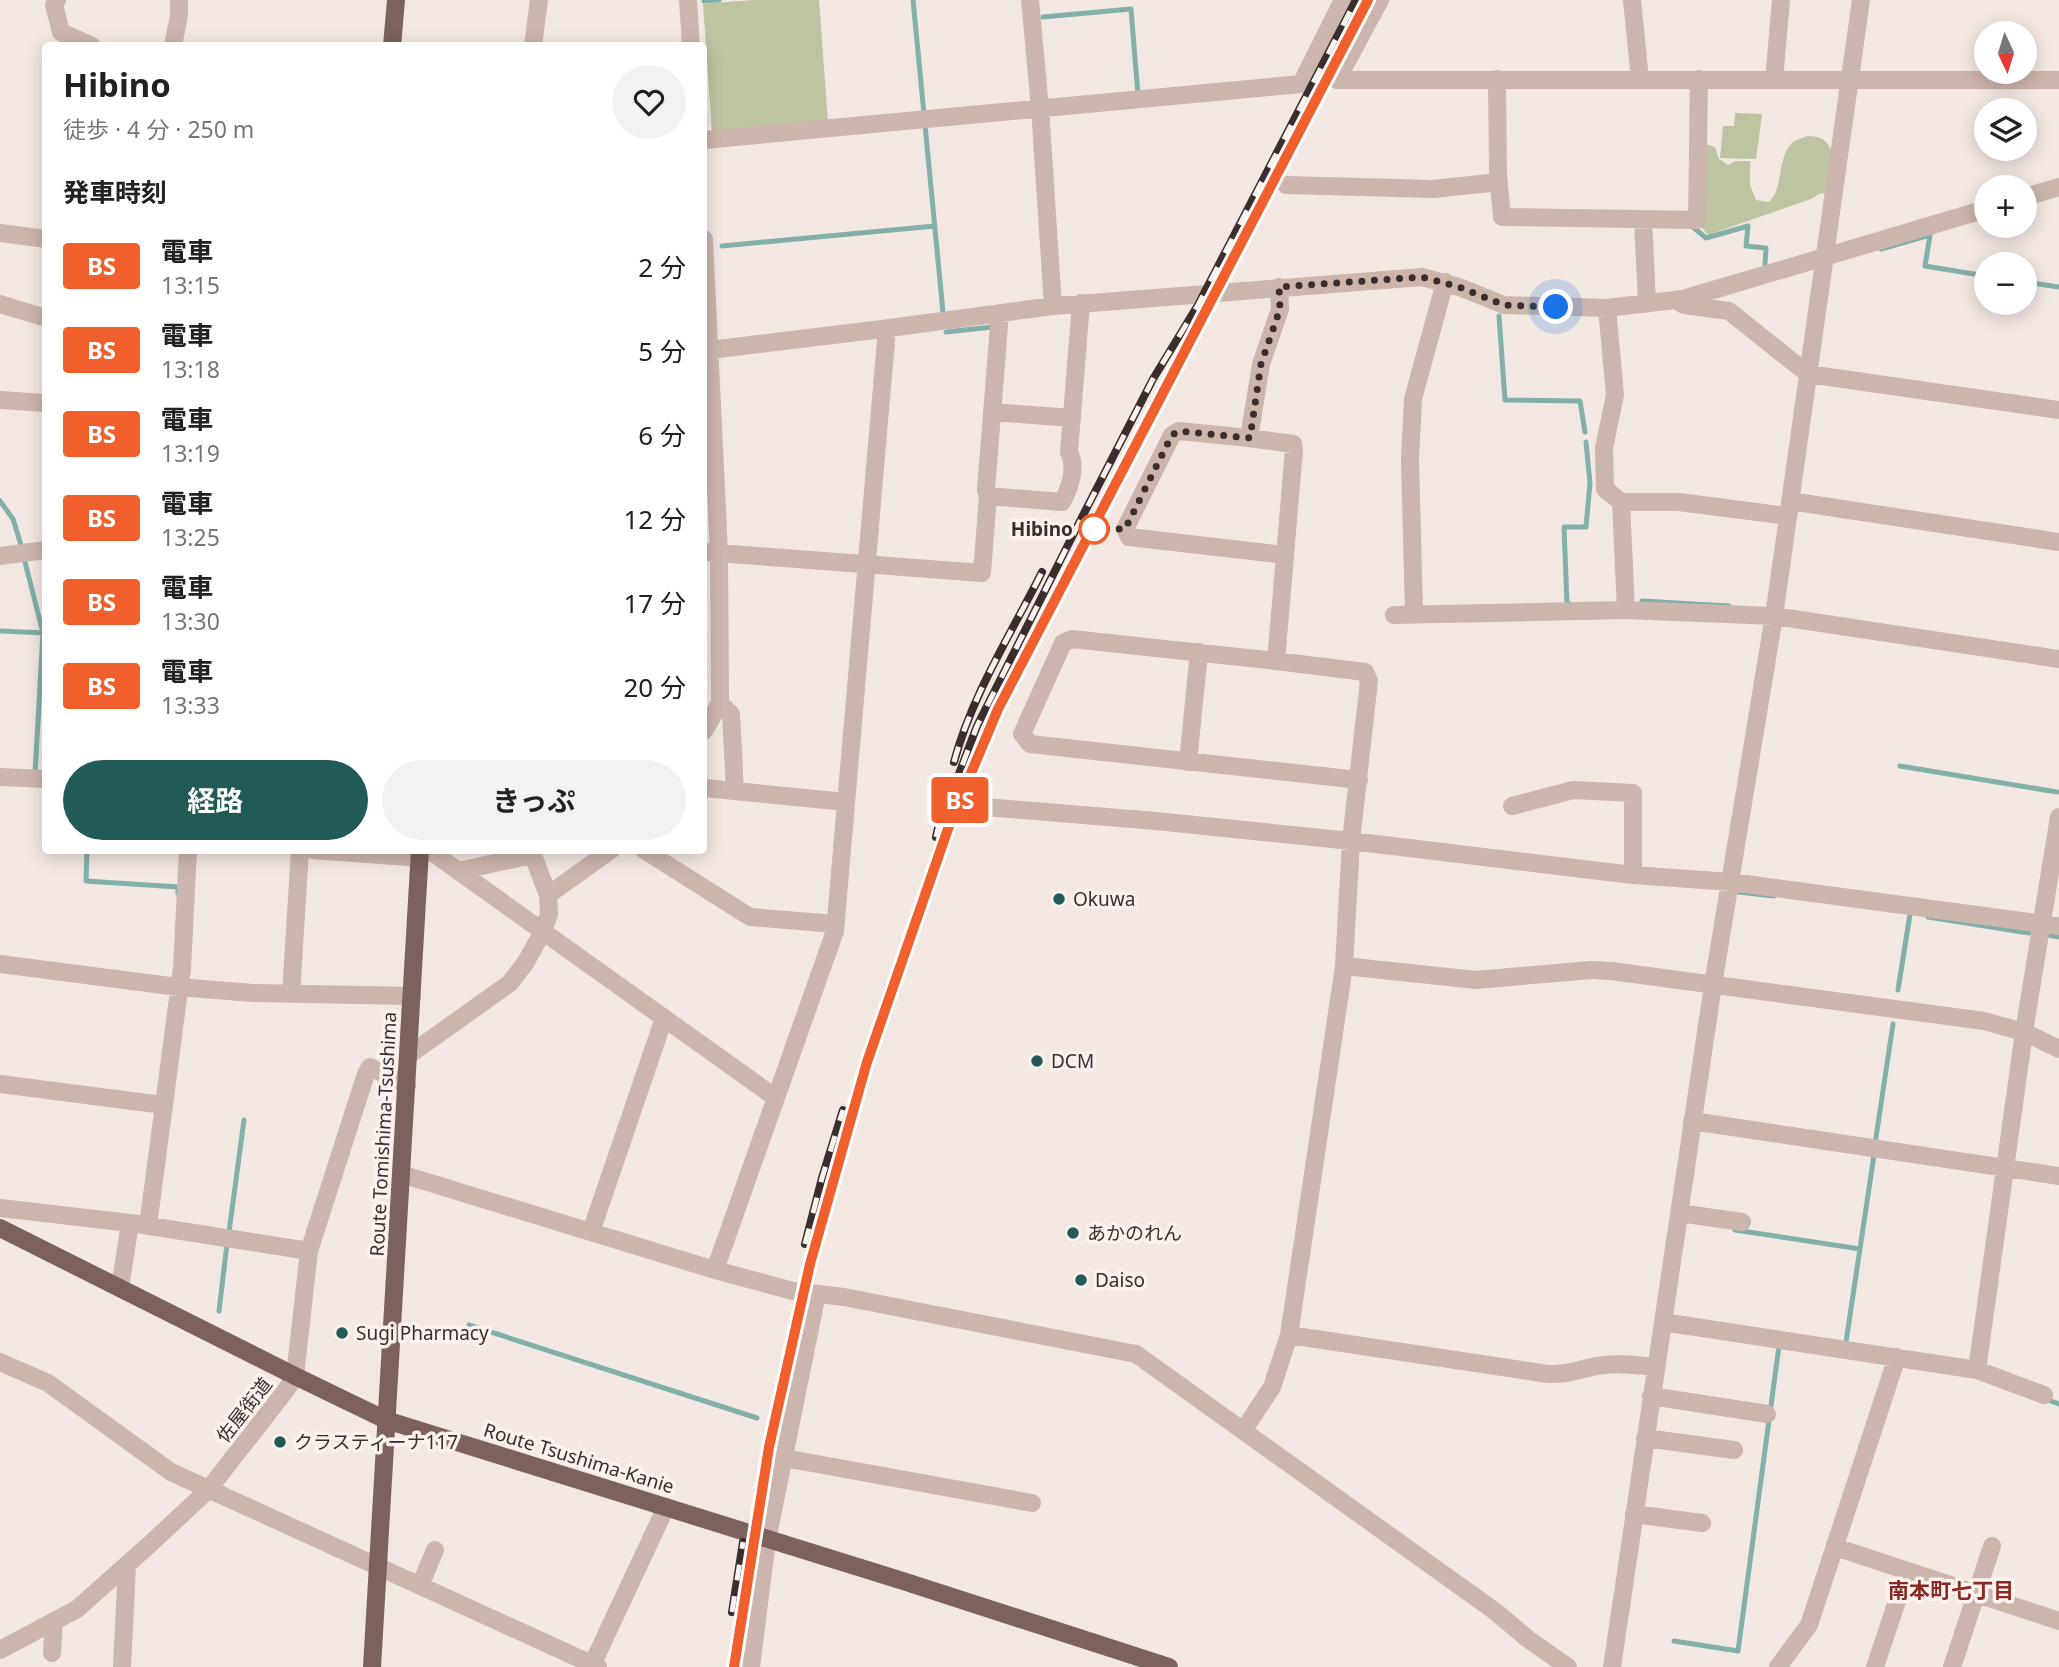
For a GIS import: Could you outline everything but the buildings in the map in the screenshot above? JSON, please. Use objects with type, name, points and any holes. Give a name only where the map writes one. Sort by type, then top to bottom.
[{"type":"main road","points":[[392,42],[396,0]]},
{"type":"main road","name":"Route Tomishima-Tsushima","points":[[372,1667],[423,854]]},
{"type":"main road","name":"Route Tsushima-Kanie","points":[[0,1228],[386,1420],[1169,1667]]},
{"type":"street","points":[[57,0],[54,5],[61,32],[83,42]]},
{"type":"street","points":[[174,42],[180,15],[179,0]]},
{"type":"street","points":[[534,42],[539,0]]},
{"type":"street","points":[[688,0],[691,42]]},
{"type":"street","points":[[1030,0],[1053,306]]},
{"type":"street","points":[[707,140],[1301,84],[1343,0]]},
{"type":"street","points":[[1380,0],[1337,80],[2059,80]]},
{"type":"street","points":[[1632,0],[1640,79]]},
{"type":"street","points":[[1774,80],[1781,0]]},
{"type":"street","points":[[1612,1667],[1692,1121],[1774,616],[1861,0]]},
{"type":"street","points":[[1497,79],[1502,217],[1697,220],[1699,79]]},
{"type":"street","points":[[1286,185],[1433,189],[1499,182]]},
{"type":"street","points":[[2037,193],[2059,187]]},
{"type":"street","points":[[710,349],[1081,303],[1422,277],[1445,282],[1504,305],[1607,308],[1676,300],[1974,213]]},
{"type":"street","points":[[1643,219],[1647,303]]},
{"type":"street","points":[[0,233],[42,238]]},
{"type":"street","points":[[1414,615],[1410,459],[1413,399],[1445,282]]},
{"type":"street","points":[[1250,438],[1261,364],[1280,309],[1279,287]]},
{"type":"street","points":[[707,294],[710,349],[711,552],[720,703],[707,726]]},
{"type":"street","points":[[1676,300],[1684,305],[1729,311],[1808,374],[2059,410]]},
{"type":"street","points":[[988,496],[1062,502],[1069,490],[1073,460],[1069,452],[1081,303]]},
{"type":"street","points":[[0,304],[42,316]]},
{"type":"street","points":[[1607,308],[1615,395],[1604,448],[1605,489],[1621,502],[1789,508],[2059,542]]},
{"type":"street","points":[[711,552],[982,573],[1000,313]]},
{"type":"street","points":[[715,1270],[835,924],[887,329]]},
{"type":"street","points":[[0,400],[42,403]]},
{"type":"street","points":[[992,412],[1072,418]]},
{"type":"street","points":[[1276,661],[1285,555],[1293,444],[1179,431],[1172,435],[1125,529],[1129,537],[1285,555]]},
{"type":"street","points":[[1621,502],[1626,610]]},
{"type":"street","points":[[0,556],[42,551]]},
{"type":"street","points":[[1394,615],[1626,610],[1774,616],[2059,659]]},
{"type":"street","points":[[1243,1431],[1272,1387],[1289,1335],[1344,966],[1351,841],[1359,780],[1369,681],[1365,672],[1072,639],[1063,643],[1022,734],[1030,744],[1359,780]]},
{"type":"street","points":[[1188,762],[1199,652]]},
{"type":"street","points":[[720,703],[731,714],[735,791]]},
{"type":"street","points":[[0,777],[42,779]]},
{"type":"street","points":[[707,788],[846,802]]},
{"type":"street","points":[[1511,806],[1573,790],[1633,793],[1633,875]]},
{"type":"street","points":[[985,807],[1156,821],[1633,875],[1731,882],[2051,925]]},
{"type":"street","points":[[1977,1370],[2024,1032],[2051,925],[2059,817]]},
{"type":"street","points":[[148,1226],[181,968],[188,854]]},
{"type":"street","points":[[290,994],[300,854]]},
{"type":"street","points":[[425,854],[458,871],[776,1098]]},
{"type":"street","points":[[458,871],[528,854]]},
{"type":"street","points":[[409,1055],[510,983],[526,962],[544,931],[549,914],[548,895],[532,854]]},
{"type":"street","points":[[548,895],[605,854]]},
{"type":"street","points":[[650,854],[750,917],[835,924]]},
{"type":"street","points":[[0,964],[178,987],[290,994],[412,996]]},
{"type":"street","points":[[1344,966],[1476,980],[1591,970],[1984,1021],[2024,1032],[2059,1049]]},
{"type":"street","points":[[591,1232],[664,1018]]},
{"type":"street","name":"佐屋街道","points":[[0,1650],[77,1609],[127,1565],[208,1490],[295,1377],[309,1251],[370,1067],[407,1085]]},
{"type":"street","points":[[0,1084],[163,1105]]},
{"type":"street","points":[[1692,1121],[2059,1176]]},
{"type":"street","points":[[401,1174],[793,1292],[845,1297],[1136,1354],[1496,1612],[1568,1667]]},
{"type":"street","points":[[0,1208],[130,1223],[309,1251]]},
{"type":"street","points":[[1679,1213],[1742,1222]]},
{"type":"street","points":[[120,1288],[130,1223]]},
{"type":"street","points":[[751,1667],[767,1540],[817,1294]]},
{"type":"street","points":[[1662,1322],[1977,1370],[2044,1395]]},
{"type":"street","points":[[1289,1335],[1548,1374],[1579,1372],[1601,1365],[1627,1363],[1655,1367]]},
{"type":"street","points":[[1778,1667],[1809,1626],[1897,1357]]},
{"type":"street","points":[[0,1362],[48,1383],[171,1472],[595,1666],[666,1507]]},
{"type":"street","points":[[1651,1396],[1767,1414]]},
{"type":"street","points":[[1645,1438],[1734,1450]]},
{"type":"street","points":[[783,1458],[1032,1503]]},
{"type":"street","points":[[1634,1514],[1702,1523]]},
{"type":"street","points":[[1952,1667],[1992,1546]]},
{"type":"street","points":[[1835,1547],[2059,1622]]},
{"type":"street","points":[[420,1586],[435,1550]]},
{"type":"street","points":[[122,1667],[127,1565]]},
{"type":"street","points":[[1875,1667],[1907,1571]]},
{"type":"street","points":[[52,1653],[54,1621]]},
{"type":"green space","points":[[753,0],[819,0],[828,122],[712,132],[703,4]]},
{"type":"green space","points":[[1735,113],[1762,114],[1756,159],[1720,158],[1723,126],[1734,126]]},
{"type":"green space","points":[[1808,136],[1822,139],[1831,150],[1827,193],[1708,235],[1700,225],[1706,144],[1715,147],[1719,159],[1728,165],[1736,161],[1750,161],[1750,185],[1756,200],[1769,202],[1777,188],[1787,150],[1793,142]]},
{"type":"waterway","points":[[704,1],[719,0]]},
{"type":"waterway","points":[[913,0],[924,114]]},
{"type":"waterway","points":[[1043,17],[1131,9],[1138,95]]},
{"type":"waterway","points":[[925,125],[943,312]]},
{"type":"waterway","points":[[722,246],[935,226]]},
{"type":"waterway","points":[[1693,227],[1706,238],[1748,226],[1746,246],[1766,248],[1765,264]]},
{"type":"waterway","points":[[1881,249],[1930,235],[1925,266],[1974,274]]},
{"type":"waterway","points":[[2037,284],[2059,287]]},
{"type":"waterway","points":[[1499,316],[1505,400],[1580,401],[1585,432]]},
{"type":"waterway","points":[[946,332],[992,327]]},
{"type":"waterway","points":[[1570,604],[1567,604],[1564,527],[1586,527],[1590,483],[1586,442]]},
{"type":"waterway","points":[[0,501],[13,519],[22,548]]},
{"type":"waterway","points":[[24,558],[42,629]]},
{"type":"waterway","points":[[1642,601],[1729,606]]},
{"type":"waterway","points":[[0,631],[42,633]]},
{"type":"waterway","points":[[35,773],[42,650]]},
{"type":"waterway","points":[[1900,766],[2057,792]]},
{"type":"waterway","points":[[87,854],[86,881],[178,887],[178,893]]},
{"type":"waterway","points":[[1738,892],[1774,896]]},
{"type":"waterway","points":[[1898,990],[1910,914]]},
{"type":"waterway","points":[[1928,917],[2029,933]]},
{"type":"waterway","points":[[2048,935],[2059,937]]},
{"type":"waterway","points":[[1875,1144],[1893,1024]]},
{"type":"waterway","points":[[229,1232],[244,1120]]},
{"type":"waterway","points":[[1846,1342],[1874,1155]]},
{"type":"waterway","points":[[1735,1230],[1860,1249]]},
{"type":"waterway","points":[[219,1311],[227,1244]]},
{"type":"waterway","points":[[469,1325],[757,1418]]},
{"type":"waterway","points":[[1674,1641],[1738,1651],[1779,1346],[1782,1347]]},
{"type":"waterway","points":[[2045,1399],[2059,1404]]},
{"type":"railway","points":[[951,795],[977,726],[1079,523],[1153,379],[1198,305],[1356,0]]},
{"type":"railway","points":[[734,1667],[770,1447],[810,1264],[867,1062],[950,823],[998,709],[1368,0]]},
{"type":"railway","points":[[954,762],[971,713],[993,665],[1042,572]]},
{"type":"railway","points":[[936,837],[948,786]]},
{"type":"railway","points":[[805,1244],[843,1110]]},
{"type":"railway","points":[[732,1612],[743,1542]]},
{"type":"train","name":"BS","points":[[734,1667],[769,1447],[810,1264],[867,1062],[950,823],[998,709],[1368,0]]},
{"type":"place","name":"Hibino","points":[[1094,529]]},
{"type":"place","name":"Okuwa","points":[[1059,899]]},
{"type":"place","name":"DCM","points":[[1037,1061]]},
{"type":"place","name":"あかのれん","points":[[1073,1233]]},
{"type":"place","name":"Daiso","points":[[1081,1280]]},
{"type":"place","name":"Sugi Pharmacy","points":[[342,1333]]},
{"type":"place","name":"クラスティーナ117","points":[[280,1442]]},
{"type":"district","name":"南本町七丁目","points":[[1951,1590]]},
{"type":"route","points":[[1094,529],[1125,529],[1172,435],[1179,431],[1250,438],[1261,364],[1280,309],[1279,287],[1422,277],[1445,282],[1504,305],[1556,307]]}]
